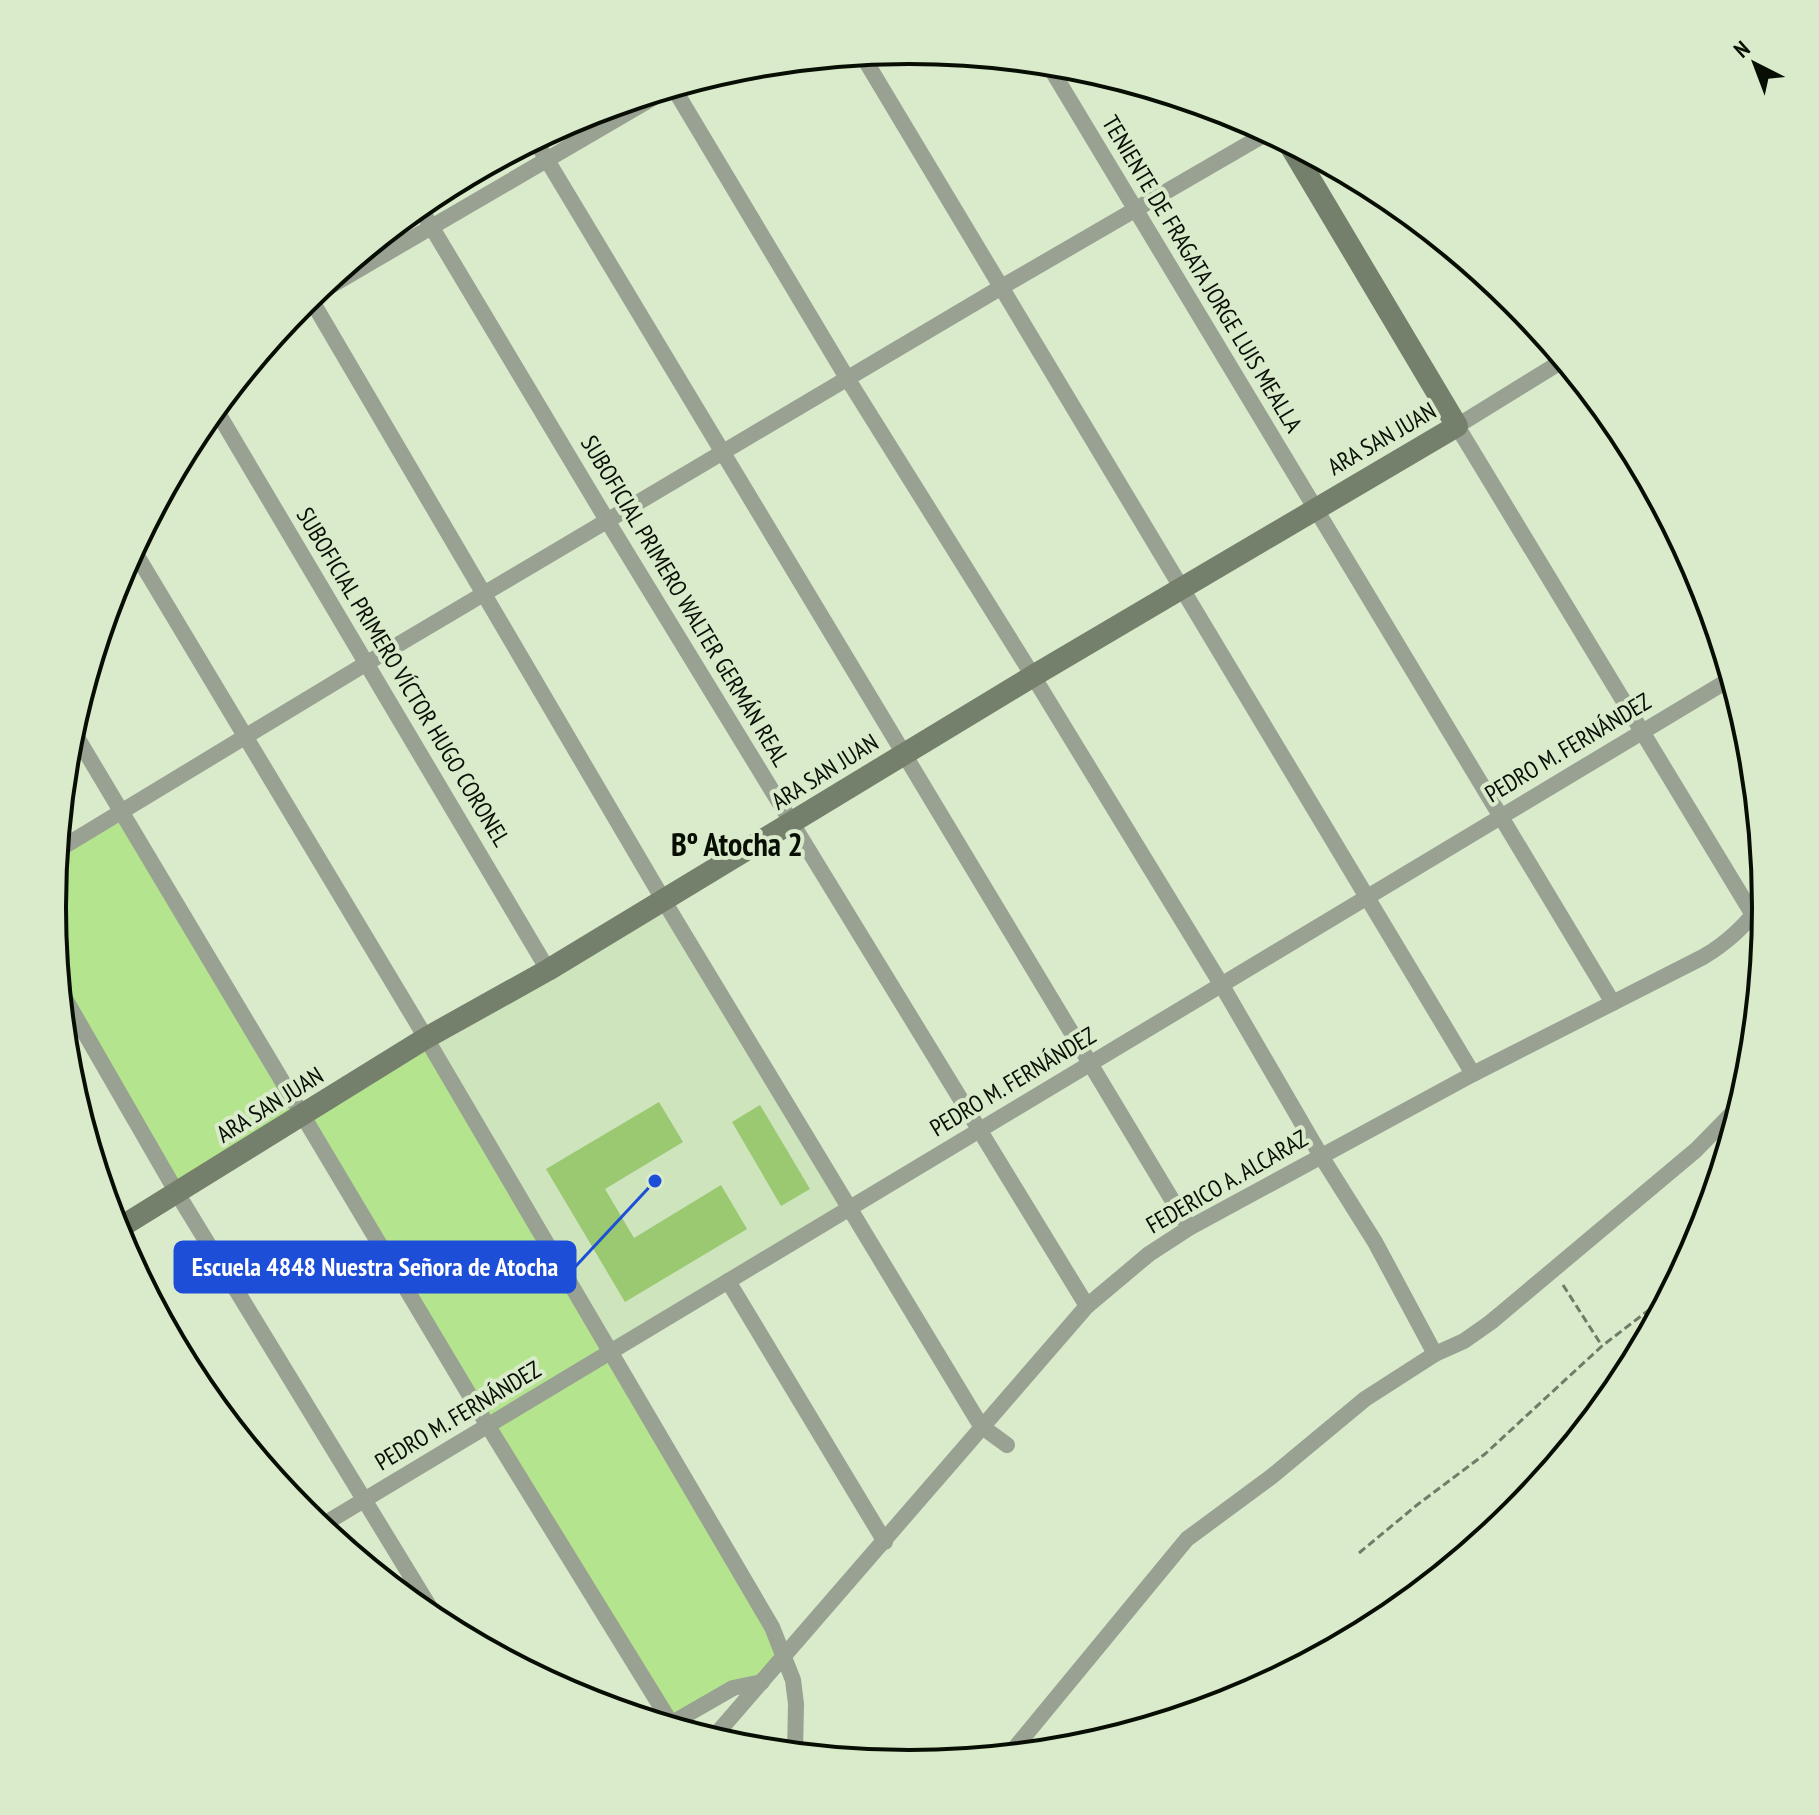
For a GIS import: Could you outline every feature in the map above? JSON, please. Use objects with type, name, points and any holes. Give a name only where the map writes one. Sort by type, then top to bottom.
[{"type":"street","points":[[868,65],[1473,1074]]},
{"type":"street","name":"TENIENTE DE FRAGATA JORGE LUIS MEALLA","points":[[1056,77],[1613,1003]]},
{"type":"street","points":[[679,97],[847,378],[1221,984],[1375,1242],[1435,1354]]},
{"type":"street","points":[[354,273],[627,113]]},
{"type":"street","points":[[69,844],[847,378],[1257,139]]},
{"type":"street","points":[[540,149],[1189,1228]]},
{"type":"street","points":[[1298,159],[1753,913]]},
{"type":"street","name":"SUBOFICIAL PRIMERO WALTER GERMÁN REAL","points":[[426,217],[1087,1306]]},
{"type":"street","points":[[314,310],[485,593],[664,901],[981,1426],[1007,1445]]},
{"type":"street","name":"ARA SAN JUAN","points":[[127,1223],[426,1038],[664,901],[1033,676],[1556,365]]},
{"type":"street","name":"SUBOFICIAL PRIMERO VÍCTOR HUGO CORONEL","points":[[222,420],[548,970]]},
{"type":"street","points":[[141,562],[426,1038],[772,1627],[793,1680],[795,1743]]},
{"type":"street","name":"PEDRO M. FERNÁNDEZ","points":[[330,1520],[1722,684]]},
{"type":"street","points":[[82,745],[662,1713]]},
{"type":"street","name":"FEDERICO A. ALCARAZ","points":[[721,1729],[1087,1306],[1149,1254],[1189,1228],[1473,1074],[1721,946],[1753,916]]},
{"type":"street","points":[[72,1012],[177,1193],[423,1596]]},
{"type":"street","points":[[1018,1744],[1187,1539],[1271,1477],[1333,1424],[1435,1354],[1464,1341],[1491,1322],[1696,1150],[1725,1120]]},
{"type":"street","points":[[728,1281],[885,1542]]},
{"type":"street","points":[[681,1719],[733,1688],[762,1682]]},
{"type":"path","points":[[1553,1271],[1602,1346]]},
{"type":"path","points":[[1359,1553],[1485,1454],[1602,1346],[1651,1308]]},
{"type":"shaded area","points":[[663,905],[851,1207],[609,1350],[432,1039]]},
{"type":"green space","points":[[121,816],[301,1114],[178,1191],[72,1007],[66,908],[69,845]]},
{"type":"green space","points":[[426,1038],[783,1657],[762,1682],[680,1719],[666,1714],[303,1115]]},
{"type":"building","points":[[659,1102],[683,1142],[605,1189],[634,1238],[721,1185],[747,1229],[625,1302],[546,1169]]},
{"type":"building","points":[[760,1105],[810,1189],[781,1206],[732,1122]]},
{"type":"place","name":"Escuela 4848 Nuestra Señora de Atocha","points":[[655,1181]]},
{"type":"district","name":"Bº Atocha 2","points":[[737,845]]}]
